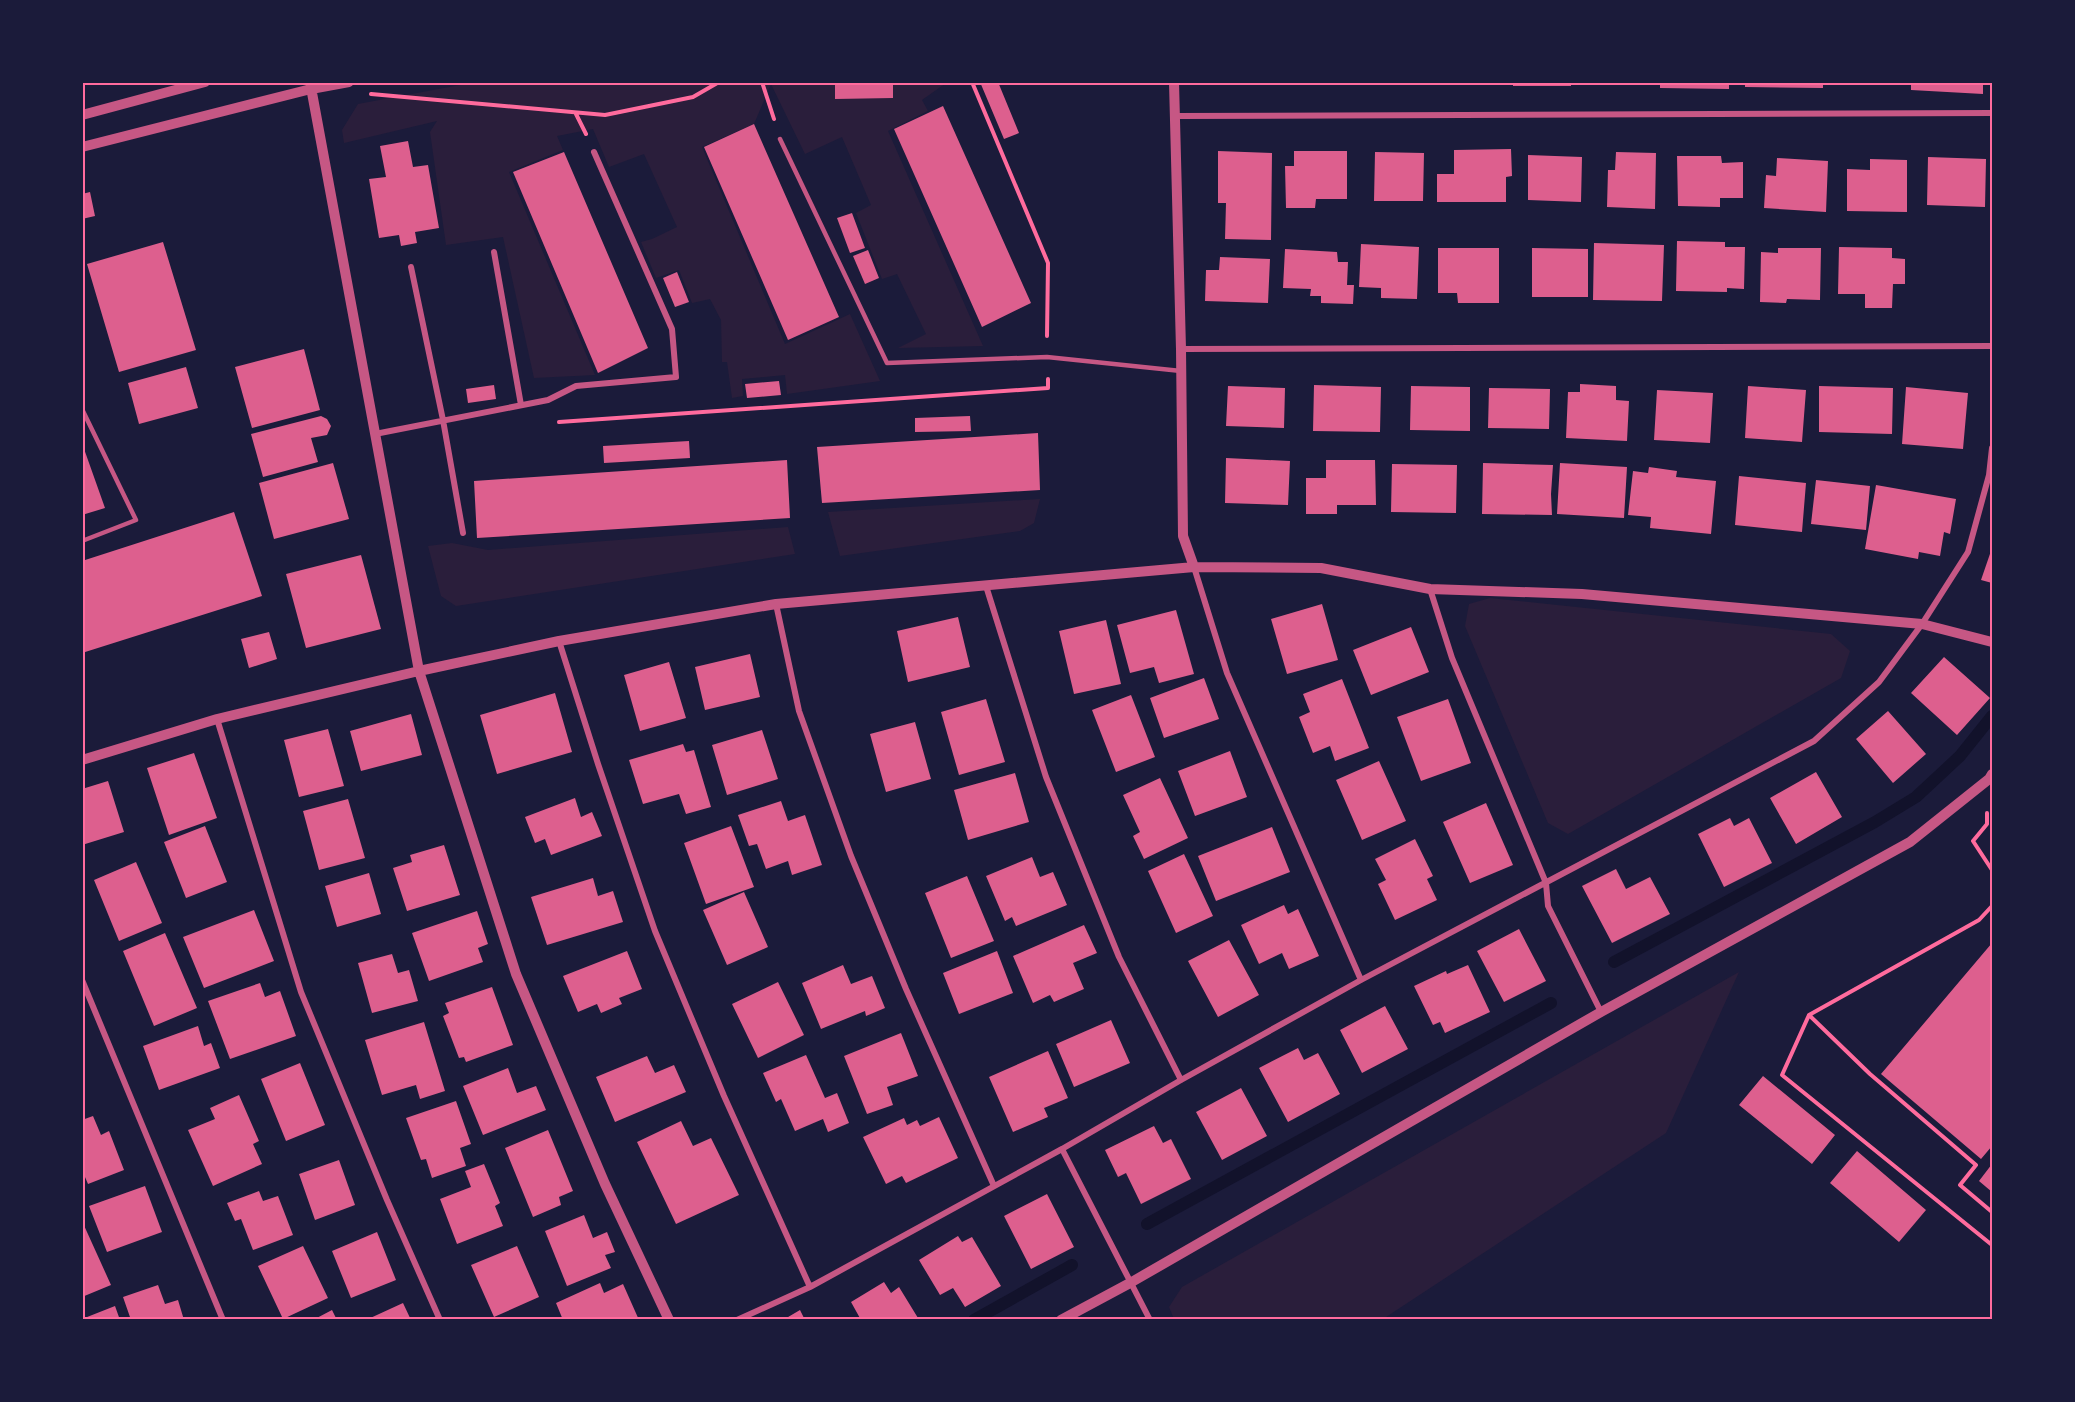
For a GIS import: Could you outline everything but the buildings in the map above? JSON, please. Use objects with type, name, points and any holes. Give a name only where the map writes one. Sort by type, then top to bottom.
[{"type":"street","points":[[82,115],[205,82]]},
{"type":"street","points":[[82,147],[310,86],[349,82]]},
{"type":"street","points":[[1174,82],[1183,536],[1227,673],[1361,981]]},
{"type":"street","points":[[310,86],[419,670],[516,974],[605,1184],[669,1320]]},
{"type":"street","points":[[1176,116],[1992,113]]},
{"type":"street","points":[[375,434],[548,400],[576,386],[676,377],[672,329],[594,152]]},
{"type":"street","points":[[494,252],[521,405]]},
{"type":"street","points":[[411,267],[443,420],[463,533]]},
{"type":"street","points":[[1181,349],[1992,346]]},
{"type":"street","points":[[737,1320],[810,1287],[1361,981],[1814,741],[1879,682],[1922,624],[1968,552],[1989,475],[1992,448]]},
{"type":"street","points":[[82,760],[217,719],[419,670],[559,640],[776,604],[1194,567],[1321,568],[1430,589],[1582,594],[1922,624],[1992,642]]},
{"type":"street","points":[[986,586],[1046,777],[1119,957],[1181,1080]]},
{"type":"street","points":[[1430,589],[1452,658],[1546,883],[1548,906],[1601,1012]]},
{"type":"street","points":[[776,604],[799,711],[851,856],[906,989],[994,1186]]},
{"type":"street","points":[[559,640],[598,764],[655,931],[724,1096],[810,1287]]},
{"type":"street","points":[[217,719],[301,992],[387,1200],[440,1320]]},
{"type":"street","points":[[1061,1320],[1601,1012],[1910,842],[1991,778]]},
{"type":"street","points":[[82,980],[223,1320]]},
{"type":"street","points":[[1062,1149],[1149,1320]]},
{"type":"lane","points":[[780,139],[887,363],[1047,357],[1181,370]]},
{"type":"lane","points":[[82,409],[136,520],[82,541]]},
{"type":"path","points":[[369,94],[605,116],[693,97],[719,82]]},
{"type":"path","points":[[762,82],[780,139]]},
{"type":"path","points":[[1973,841],[1992,870]]},
{"type":"path","points":[[1992,906],[1980,920],[1809,1015],[1782,1075],[1992,1245]]},
{"type":"path","points":[[1809,1015],[1870,1074],[1976,1166],[1960,1185],[1992,1212]]},
{"type":"shaded area","points":[[471,83],[946,83],[922,100],[928,111],[888,131],[983,346],[898,348],[926,334],[897,274],[882,279],[856,213],[871,205],[842,137],[805,154],[771,84],[754,124],[702,147],[785,344],[850,314],[880,381],[787,394],[785,375],[742,379],[743,396],[732,398],[727,362],[722,362],[721,320],[710,299],[692,303],[679,270],[656,278],[641,242],[677,227],[644,154],[609,167],[593,129],[557,136],[563,150],[509,172],[595,375],[534,378],[503,237],[446,245],[430,132],[437,121],[344,143],[342,130],[358,104]]},
{"type":"shaded area","points":[[1040,499],[1034,523],[1020,531],[840,556],[828,512]]},
{"type":"shaded area","points":[[788,527],[795,554],[456,606],[441,596],[428,546],[452,543],[488,550]]},
{"type":"shaded area","points":[[1490,598],[1831,634],[1850,651],[1841,678],[1568,834],[1548,823],[1465,626],[1469,604]]},
{"type":"shaded area","points":[[1739,972],[1666,1133],[1383,1319],[1174,1319],[1169,1307],[1182,1287]]},
{"type":"waterway","points":[[1614,962],[1875,822],[1916,797],[1960,756],[1992,716]]},
{"type":"waterway","points":[[1147,1224],[1551,1003]]},
{"type":"waterway","points":[[974,1320],[1072,1265]]}]
